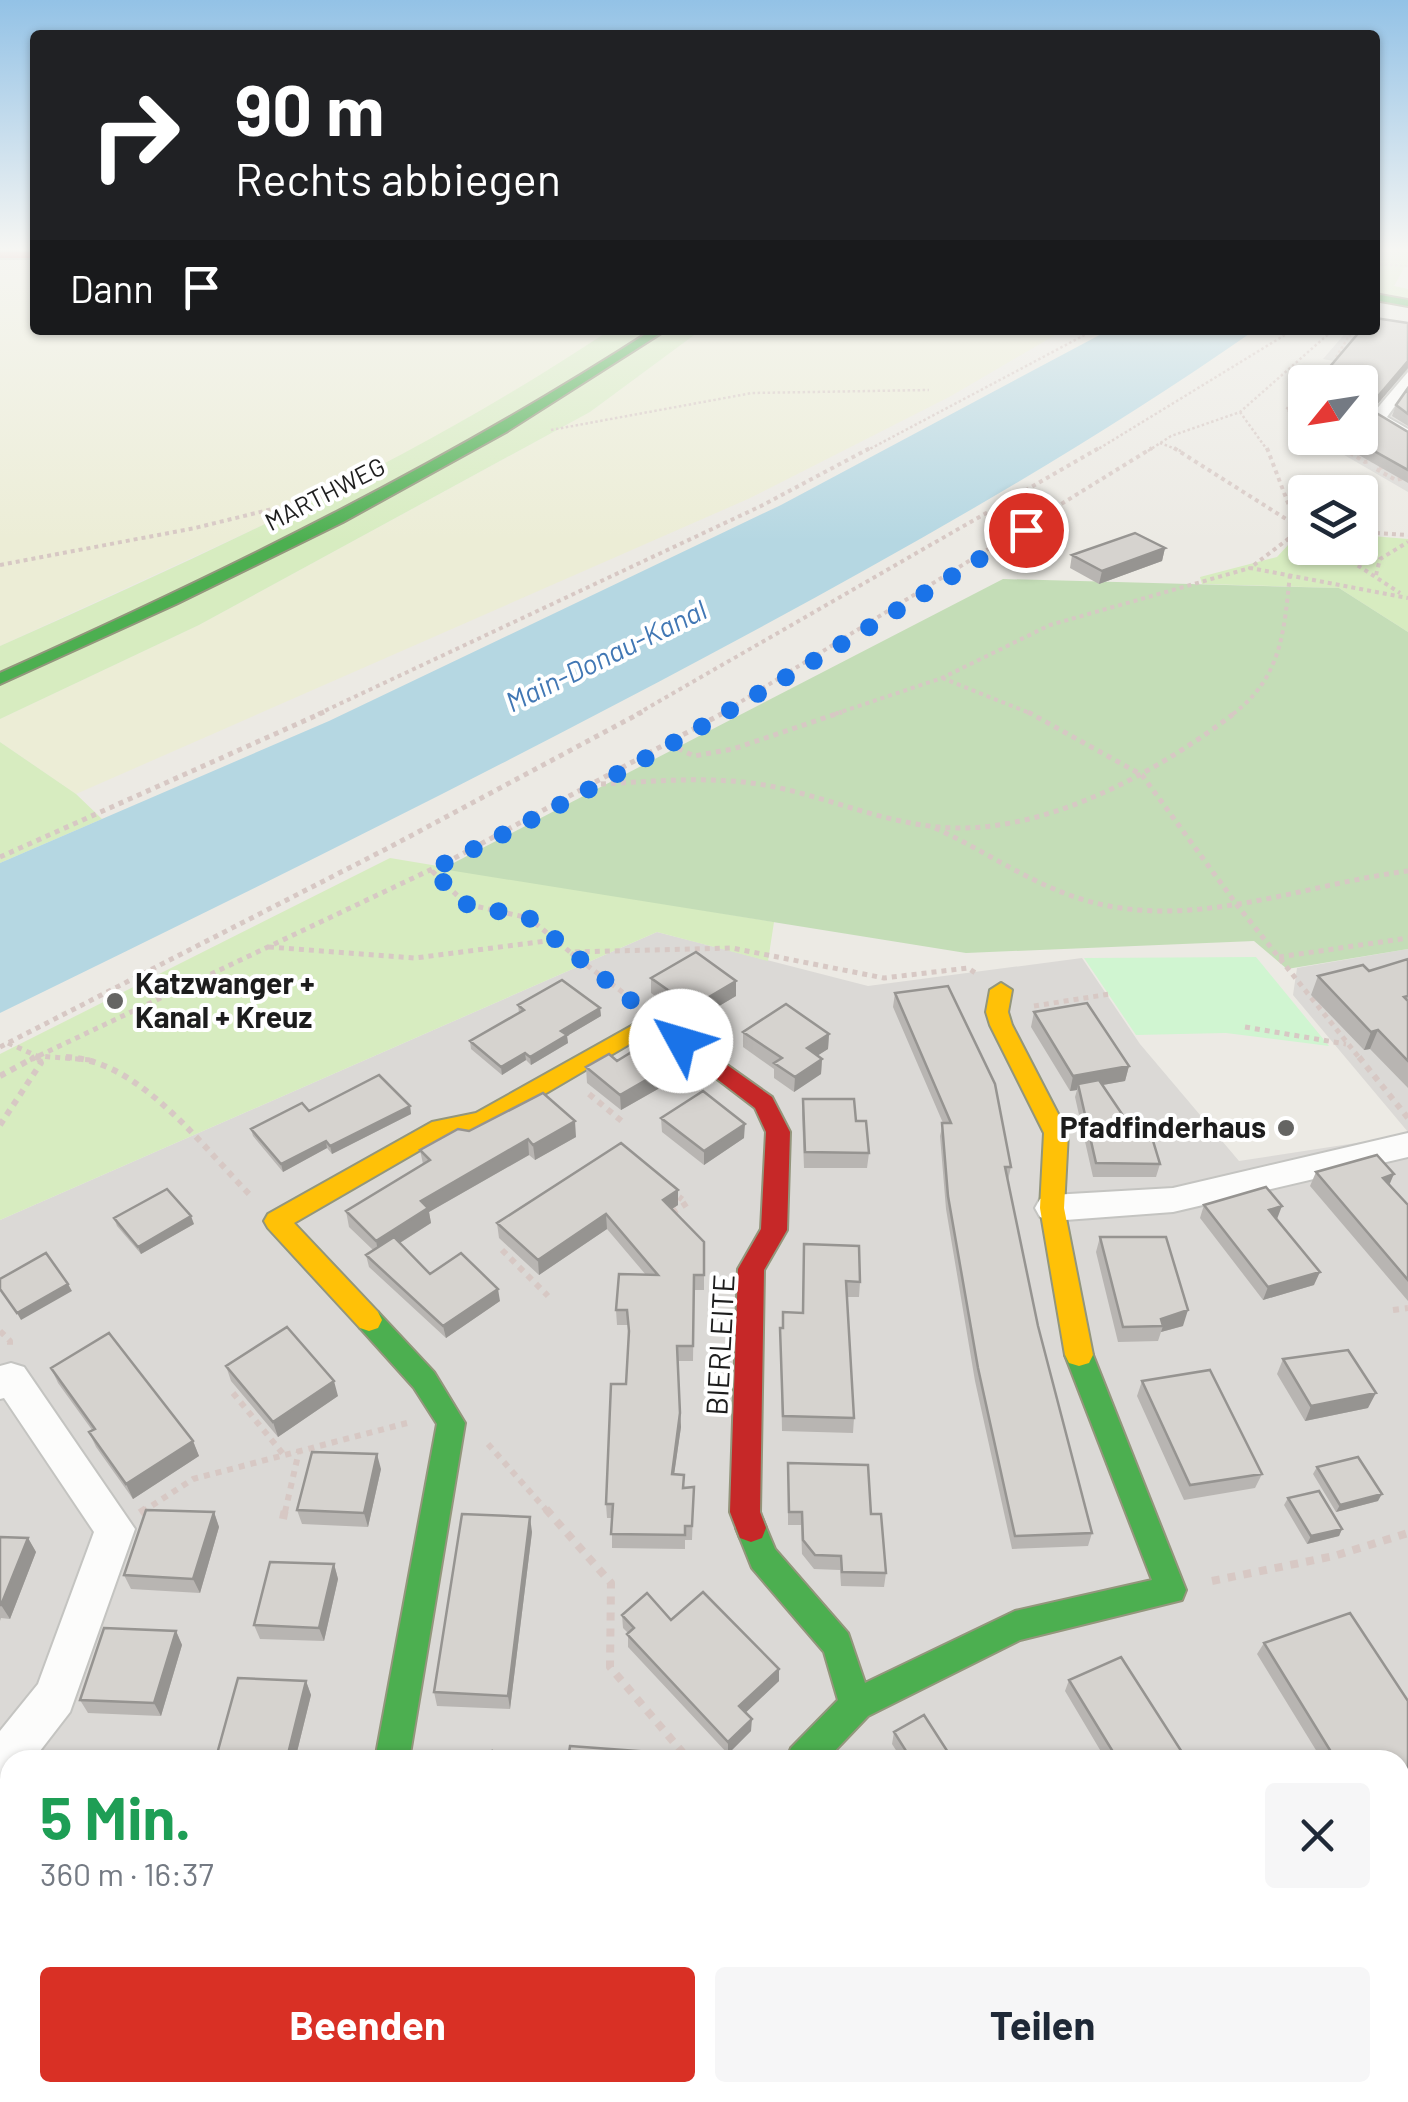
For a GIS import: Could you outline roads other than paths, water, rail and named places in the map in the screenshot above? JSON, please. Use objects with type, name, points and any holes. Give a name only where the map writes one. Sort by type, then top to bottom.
[{"type":"street","name":"MARTHWEG","points":[[0,680],[182,596],[385,495],[542,407],[635,346]]},
{"type":"street","points":[[1404,434],[1377,418],[1408,377]]},
{"type":"street","points":[[814,1750],[856,1706],[1015,1626],[1171,1590],[1077,1349],[1052,1208],[1056,1133],[999,1001]]},
{"type":"street","name":"BIERLEITE","points":[[394,1750],[450,1417],[278,1220],[440,1128],[482,1120],[654,1020],[764,1103],[778,1132],[772,1240],[751,1269],[745,1512],[763,1558],[837,1644],[856,1706]]},
{"type":"street","points":[[1052,1208],[1172,1200],[1408,1145]]},
{"type":"street","points":[[0,1384],[11,1378],[115,1529],[54,1696],[14,1750]]},
{"type":"water","name":"Main-Donau-Kanal","points":[[1079,346],[1231,346],[1055,460],[779,617],[445,793],[0,1013],[0,863],[329,721],[781,505]]},
{"type":"place","name":"Katzwanger + Kanal + Kreuz","points":[[115,1001]]},
{"type":"place","name":"Pfadfinderhaus","points":[[1286,1128]]}]
